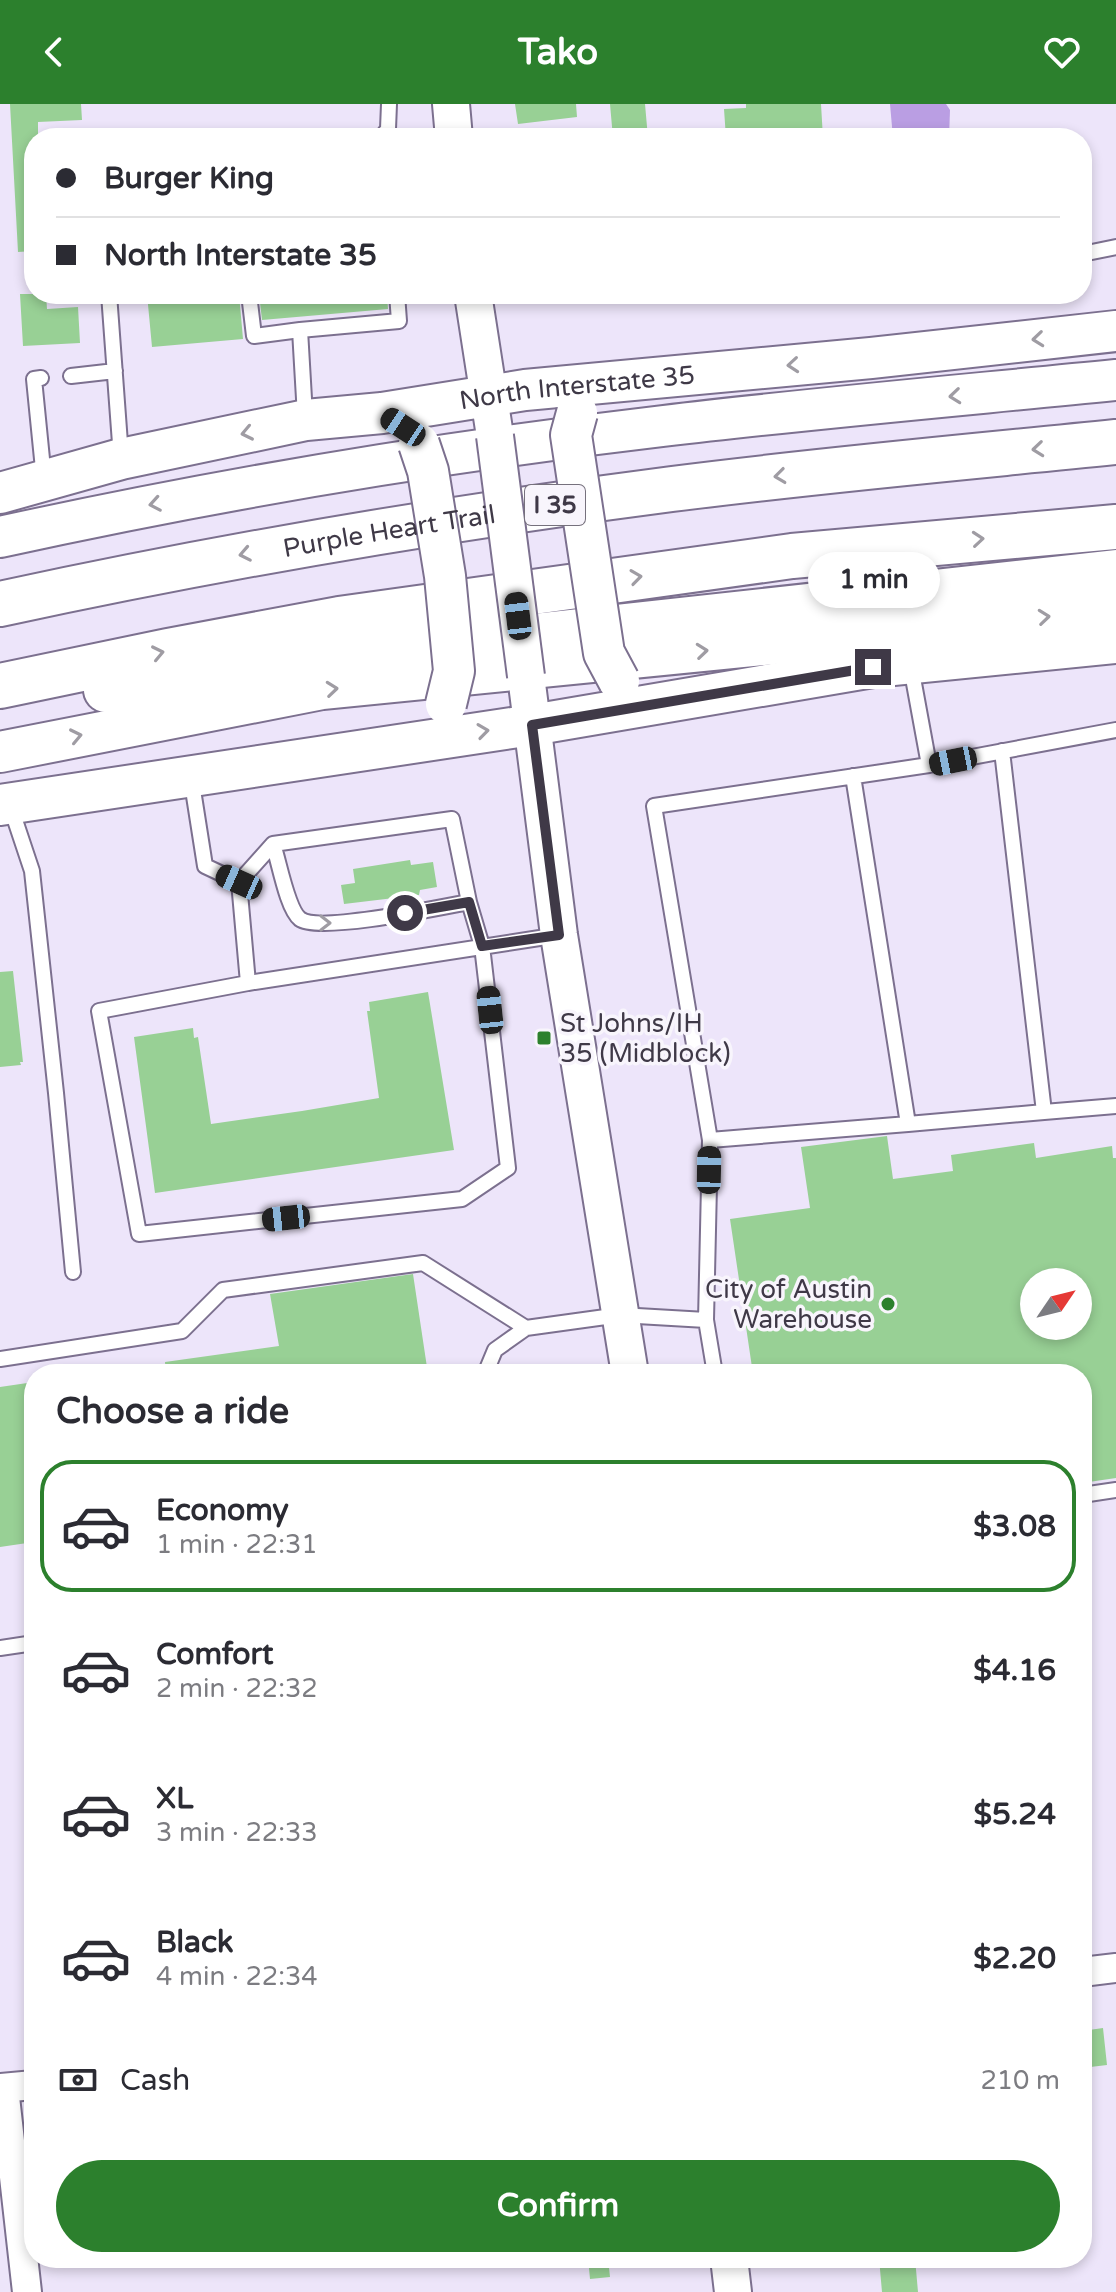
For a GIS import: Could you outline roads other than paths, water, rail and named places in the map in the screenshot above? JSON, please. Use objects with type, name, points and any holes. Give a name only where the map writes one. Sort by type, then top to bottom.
[{"type":"highway","name":"Purple Heart Trail","points":[[0,604],[252,552],[421,524],[671,489],[1116,442]]},
{"type":"highway","points":[[0,687],[339,619],[792,556],[1116,527]]},
{"type":"highway","points":[[0,687],[112,690],[390,652],[1116,572]]},
{"type":"main road","name":"North Interstate 35","points":[[0,493],[121,459],[306,420],[382,413],[490,394],[611,380],[871,358],[1116,331]]},
{"type":"main road","points":[[611,380],[577,413],[571,435],[604,653],[635,692]]},
{"type":"main road","points":[[0,537],[128,509],[373,466],[664,426],[1116,380]]},
{"type":"main road","points":[[382,413],[403,427],[419,444],[428,471],[445,576],[454,671],[446,704],[404,743]]},
{"type":"main road","points":[[0,752],[322,689],[1116,610]]},
{"type":"main road","points":[[5,804],[532,725],[635,692],[1116,643]]},
{"type":"street","points":[[451,104],[453,128]]},
{"type":"street","points":[[475,304],[490,394],[559,935],[628,1364]]},
{"type":"street","points":[[1092,1971],[1116,1968]]},
{"type":"street","points":[[24,2086],[2,2088],[24,2268]]},
{"type":"street","points":[[24,2268],[27,2292]]},
{"type":"street","points":[[730,2268],[733,2292]]},
{"type":"lane","points":[[388,128],[389,104]]},
{"type":"lane","points":[[1092,252],[1116,247]]},
{"type":"lane","points":[[110,304],[121,459]]},
{"type":"lane","points":[[250,304],[254,336],[283,325],[365,318],[399,321],[398,304]]},
{"type":"lane","points":[[306,420],[309,325]]},
{"type":"lane","points":[[71,376],[115,371]]},
{"type":"lane","points":[[41,378],[34,379],[44,481]]},
{"type":"lane","points":[[910,664],[929,765]]},
{"type":"lane","points":[[713,1364],[706,1320],[710,1140],[654,806],[929,765],[1116,730]]},
{"type":"lane","points":[[1002,751],[1044,1112]]},
{"type":"lane","points":[[191,775],[205,866],[239,882]]},
{"type":"lane","points":[[853,776],[908,1124]]},
{"type":"lane","points":[[5,804],[32,871],[73,1272]]},
{"type":"lane","points":[[248,983],[239,882],[273,844],[452,819],[469,902],[482,946],[508,1168],[462,1199],[139,1234],[99,1011],[248,983],[482,946],[559,935]]},
{"type":"lane","points":[[273,844],[291,907],[298,918],[306,922],[322,925],[469,902]]},
{"type":"lane","points":[[710,1140],[1116,1106]]},
{"type":"lane","points":[[0,1359],[182,1331],[223,1290],[423,1263],[526,1328]]},
{"type":"lane","points":[[489,1364],[495,1350],[526,1328],[620,1315],[706,1320]]},
{"type":"lane","points":[[1092,1494],[1116,1490]]},
{"type":"lane","points":[[0,1648],[24,1644]]},
{"type":"place","name":"St Johns/IH 35 (Midblock)","points":[[544,1038]]},
{"type":"place","name":"City of Austin Warehouse","points":[[888,1304]]}]
